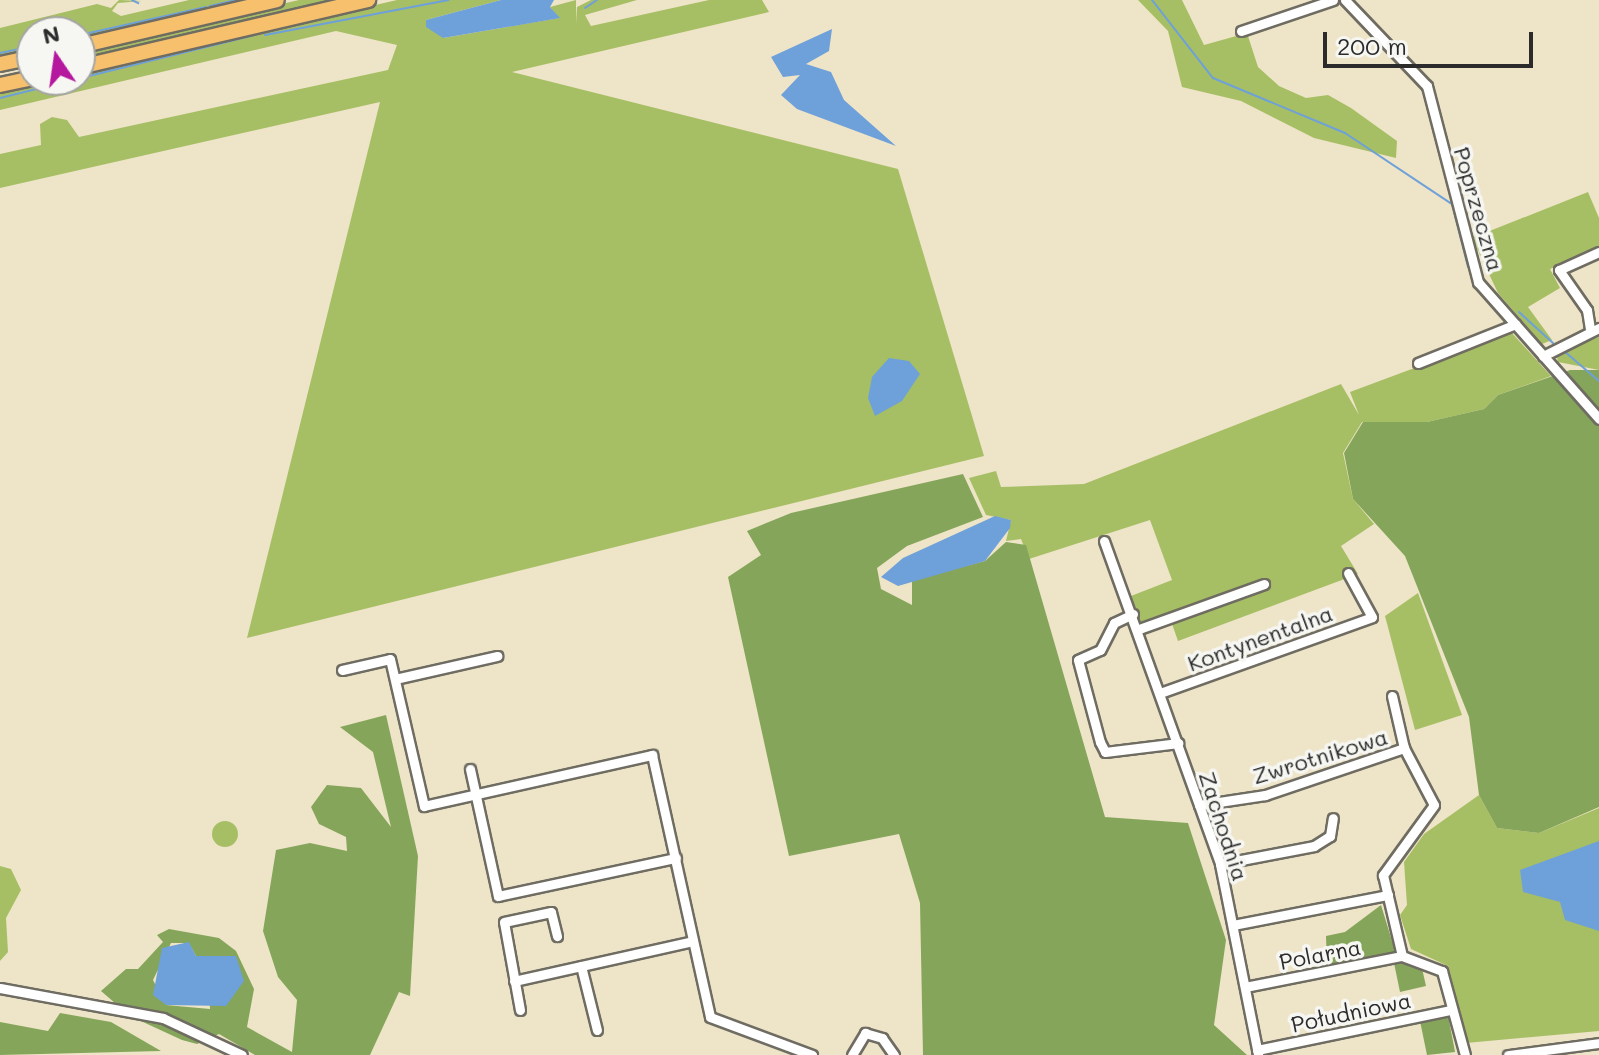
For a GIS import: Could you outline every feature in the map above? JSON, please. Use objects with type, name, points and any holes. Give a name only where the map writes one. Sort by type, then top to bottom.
[{"type":"highway","points":[[96,42],[277,0]]},
{"type":"highway","points":[[96,63],[368,0]]},
{"type":"street","points":[[1241,31],[1333,0]]},
{"type":"street","name":"Poprzeczna","points":[[1345,0],[1427,86],[1473,272],[1599,419]]},
{"type":"street","points":[[1543,356],[1594,328],[1587,310],[1559,270],[1599,252]]},
{"type":"street","points":[[1418,363],[1516,324]]},
{"type":"street","name":"Zachodnia","points":[[1104,541],[1139,629],[1220,864],[1258,1052]]},
{"type":"street","name":"Kontynentalna","points":[[1160,693],[1372,617],[1348,573]]},
{"type":"street","points":[[1139,629],[1264,584]]},
{"type":"street","points":[[1133,614],[1114,623],[1100,650],[1078,660],[1105,752],[1178,743]]},
{"type":"street","points":[[395,679],[497,656]]},
{"type":"street","points":[[342,670],[390,659],[424,806],[652,755],[710,1017],[812,1055]]},
{"type":"street","points":[[1392,696],[1404,748],[1434,805],[1385,864],[1388,895],[1402,956],[1442,971],[1465,1055]]},
{"type":"street","name":"Zwrotnikowa","points":[[1199,805],[1265,795],[1404,748]]},
{"type":"street","points":[[470,769],[498,896],[676,858]]},
{"type":"street","points":[[1220,864],[1314,846],[1330,836],[1333,818]]},
{"type":"street","points":[[1233,925],[1388,895]]},
{"type":"street","points":[[520,1010],[504,922],[551,912],[557,936]]},
{"type":"street","points":[[514,981],[693,941]]},
{"type":"street","name":"Polarna","points":[[1245,987],[1402,956]]},
{"type":"street","points":[[581,966],[597,1030]]},
{"type":"street","points":[[0,988],[163,1018],[242,1055]]},
{"type":"street","name":"Południowa","points":[[1258,1052],[1451,1010]]},
{"type":"street","points":[[852,1055],[858,1037],[875,1033],[894,1055]]},
{"type":"street","points":[[1508,1055],[1599,1043]]},
{"type":"green space","points":[[119,0],[142,1],[118,3],[112,11],[121,16],[189,0],[252,0],[96,36],[96,16],[48,16],[97,4],[111,8]]},
{"type":"green space","points":[[299,0],[350,0],[96,58],[96,46]]},
{"type":"green space","points":[[397,0],[501,0],[426,20],[443,38],[559,18],[550,7],[576,0],[576,23],[577,7],[591,0],[637,0],[585,15],[591,26],[709,0],[762,0],[769,12],[512,72],[898,169],[984,456],[247,638],[380,102],[0,188],[0,154],[41,145],[40,124],[52,117],[67,120],[79,137],[388,70],[397,45],[336,31],[96,87],[96,69]]},
{"type":"green space","points":[[1138,0],[1182,0],[1204,45],[1247,33],[1258,67],[1279,86],[1306,98],[1328,95],[1351,108],[1397,141],[1396,158],[1314,138],[1241,101],[1182,87],[1168,31]]},
{"type":"green space","points":[[16,24],[16,54],[0,58],[0,28]]},
{"type":"green space","points":[[16,89],[16,96],[60,96],[0,110],[0,91]]},
{"type":"green space","points":[[1588,192],[1599,218],[1599,248],[1550,269],[1560,288],[1528,307],[1552,340],[1542,344],[1498,293],[1472,238]]},
{"type":"green space","points":[[1511,332],[1551,376],[1498,395],[1484,409],[1427,422],[1362,422],[1343,453],[1353,499],[1374,524],[1341,546],[1358,574],[1178,641],[1171,621],[1142,630],[1131,596],[1172,580],[1150,520],[1029,559],[1021,539],[1006,541],[1011,520],[986,515],[969,478],[996,471],[1001,487],[1084,484],[1341,384],[1359,415],[1350,392]]},
{"type":"green space","points":[[1599,337],[1599,370],[1558,362],[1556,353]]},
{"type":"green space","points":[[1570,370],[1599,370],[1599,807],[1539,833],[1497,828],[1479,795],[1469,717],[1405,556],[1353,499],[1344,453],[1363,422],[1427,422],[1484,409],[1498,395]]},
{"type":"green space","points":[[963,474],[983,517],[907,546],[877,568],[881,589],[912,605],[912,580],[985,561],[1006,542],[1026,545],[1105,817],[1188,823],[1226,940],[1214,1025],[1247,1055],[923,1055],[920,903],[899,834],[789,856],[728,577],[761,555],[747,531],[791,513]]},
{"type":"green space","points":[[1418,593],[1462,715],[1415,730],[1385,616]]},
{"type":"green space","points":[[386,715],[418,856],[410,996],[399,992],[370,1055],[255,1055],[219,1034],[197,1044],[130,1016],[101,991],[126,969],[138,969],[163,942],[157,935],[169,929],[219,938],[236,951],[254,989],[247,1027],[292,1052],[297,1000],[278,977],[263,931],[276,850],[310,843],[347,851],[346,837],[319,824],[311,807],[327,785],[361,788],[391,827],[373,752],[340,727]],"holes":[[[171,943],[189,943],[196,956],[207,959],[210,1009],[166,1005],[153,980]]]},
{"type":"green space","points":[[1479,795],[1497,828],[1539,833],[1599,808],[1599,1031],[1466,1043],[1448,966],[1411,949],[1400,915],[1407,905],[1404,862],[1424,834]]},
{"type":"green space","points":[[225,821],[234,825],[238,834],[234,843],[225,847],[216,843],[212,834],[216,825]]},
{"type":"green space","points":[[0,866],[11,869],[21,890],[6,918],[8,952],[0,961]]},
{"type":"green space","points":[[1381,905],[1396,954],[1327,968],[1326,936],[1345,932]]},
{"type":"green space","points":[[1411,960],[1421,964],[1426,986],[1400,992],[1394,963]]},
{"type":"green space","points":[[60,1013],[111,1022],[161,1051],[0,1055],[0,1022],[48,1031]]},
{"type":"green space","points":[[1448,1015],[1455,1052],[1427,1055],[1420,1021]]},
{"type":"water","points":[[501,0],[554,0],[550,7],[560,18],[443,38],[426,27],[426,20]]},
{"type":"water","points":[[832,29],[829,51],[806,64],[831,72],[844,100],[896,146],[797,109],[781,95],[800,75],[783,77],[771,57]]},
{"type":"water","points":[[889,358],[909,361],[920,374],[902,401],[875,416],[868,398],[872,377]]},
{"type":"water","points":[[995,516],[1011,520],[1010,528],[985,561],[898,586],[881,577],[903,558]]},
{"type":"water","points":[[1599,841],[1599,931],[1565,920],[1560,902],[1523,892],[1520,870]]},
{"type":"water","points":[[189,942],[196,956],[236,956],[244,981],[226,1006],[166,1005],[153,995],[162,948]]},
{"type":"waterway","points":[[132,0],[138,3]]},
{"type":"waterway","points":[[210,6],[236,0]]},
{"type":"waterway","points":[[265,35],[449,0]]},
{"type":"waterway","points":[[585,8],[597,0]]},
{"type":"waterway","points":[[1152,0],[1213,78],[1345,133],[1452,204],[1468,267]]},
{"type":"waterway","points":[[96,31],[206,7]]},
{"type":"waterway","points":[[0,98],[259,34]]},
{"type":"waterway","points":[[0,53],[16,50]]},
{"type":"waterway","points":[[1497,310],[1505,320]]},
{"type":"waterway","points":[[1519,312],[1553,343]]},
{"type":"waterway","points":[[1564,351],[1599,381]]}]
